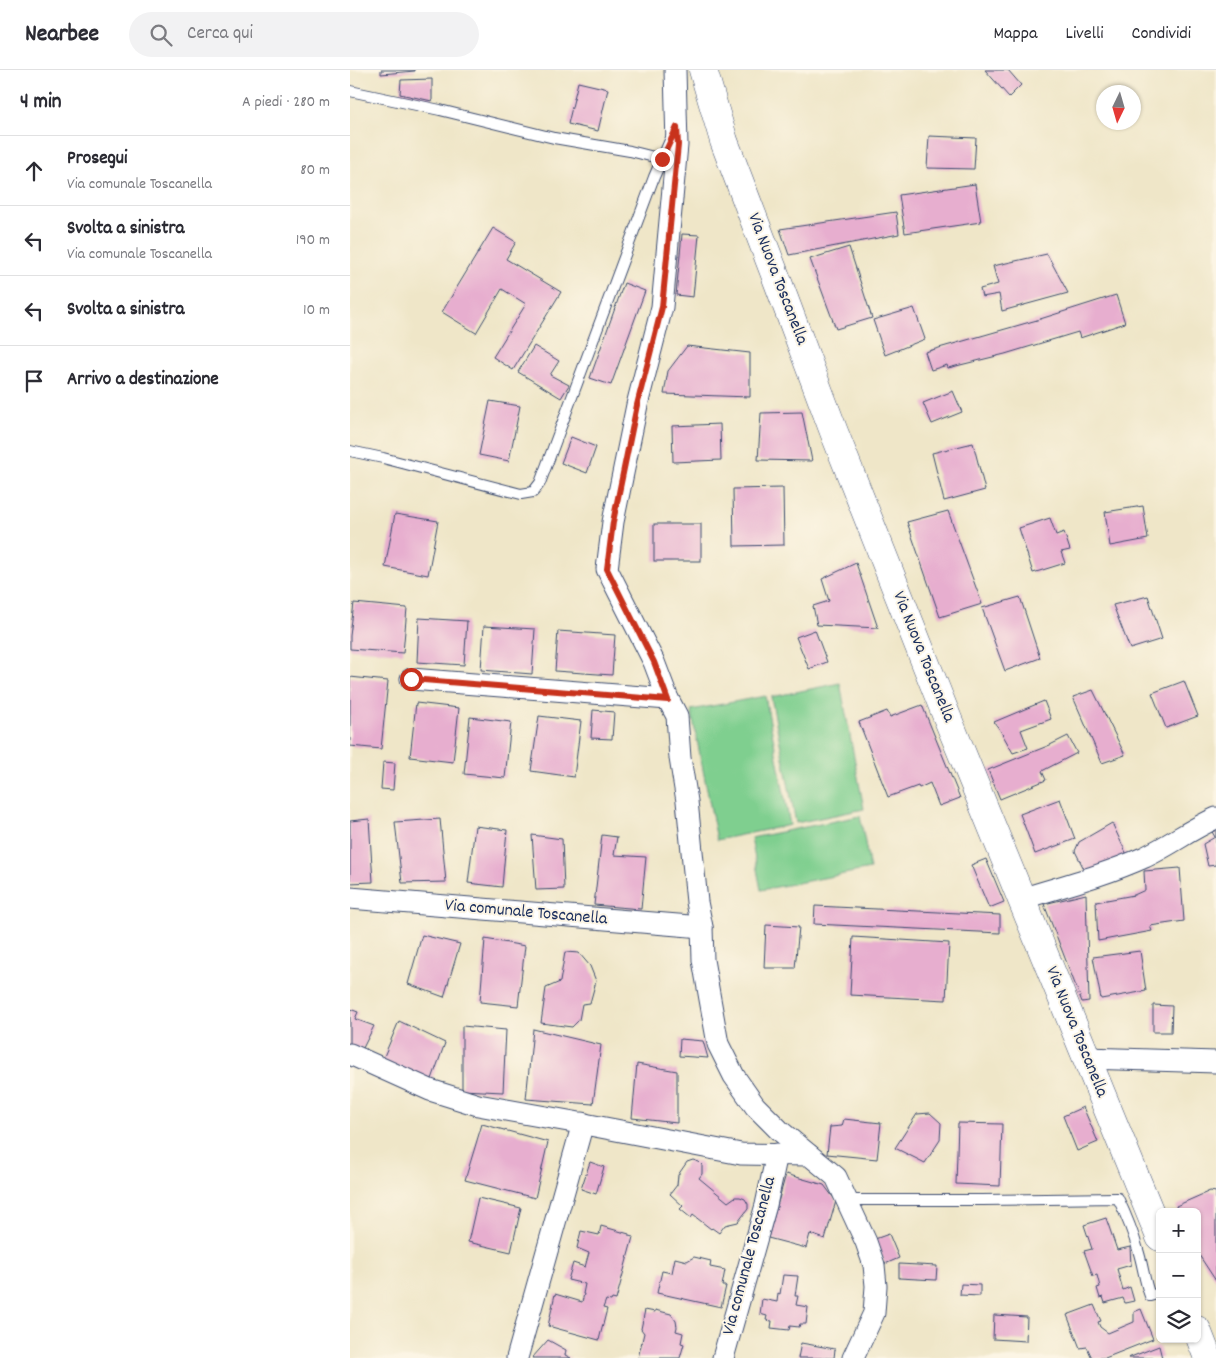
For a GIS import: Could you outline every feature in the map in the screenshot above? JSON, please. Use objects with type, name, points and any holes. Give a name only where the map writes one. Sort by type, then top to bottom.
[{"type":"main road","name":"Via Nuova Toscanella","points":[[703,70],[724,141],[834,432],[1021,899],[1156,1227]]},
{"type":"main road","points":[[1201,1340],[1208,1358]]},
{"type":"street","points":[[674,70],[678,145],[662,307],[637,405],[613,522],[607,569],[654,662],[668,700],[677,716],[680,758],[687,801],[697,902],[702,927],[703,960],[718,1044],[734,1076],[755,1106],[779,1130],[836,1177],[874,1265],[876,1286],[874,1313],[853,1358]]},
{"type":"street","points":[[411,679],[668,700]]},
{"type":"street","points":[[1021,899],[1079,882],[1143,858],[1216,818]]},
{"type":"street","name":"Via comunale Toscanella","points":[[350,898],[702,927]]},
{"type":"street","name":"Via comunale Toscanella","points":[[350,1054],[430,1090],[478,1106],[582,1123],[742,1154],[809,1155]]},
{"type":"street","points":[[1086,1058],[1216,1062]]},
{"type":"street","points":[[517,1358],[582,1123]]},
{"type":"street","name":"Via comunale Toscanella","points":[[723,1358],[766,1205],[777,1154]]},
{"type":"lane","points":[[350,91],[440,110],[554,138],[630,151],[662,159]]},
{"type":"lane","points":[[350,451],[521,494],[533,492],[540,483],[654,177],[677,127]]},
{"type":"lane","points":[[847,1200],[1118,1198],[1127,1216],[1150,1296],[1156,1294]]},
{"type":"green space","points":[[840,683],[864,809],[796,823],[771,697]]},
{"type":"green space","points":[[765,696],[790,825],[717,840],[691,710]]},
{"type":"green space","points":[[860,816],[870,869],[761,890],[751,838]]},
{"type":"building","points":[[381,70],[415,70],[415,71],[381,74]]},
{"type":"building","points":[[985,70],[1008,70],[1021,85],[1009,97]]},
{"type":"building","points":[[432,79],[432,101],[400,94],[401,80]]},
{"type":"building","points":[[578,82],[608,89],[598,131],[568,124]]},
{"type":"building","points":[[929,136],[976,138],[974,169],[927,168]]},
{"type":"building","points":[[975,184],[981,222],[905,233],[899,195]]},
{"type":"building","points":[[896,212],[899,234],[789,255],[780,229]]},
{"type":"building","points":[[493,228],[516,242],[506,259],[561,292],[513,370],[493,357],[526,304],[502,289],[476,333],[442,312]]},
{"type":"building","points":[[682,234],[699,235],[693,297],[676,295]]},
{"type":"building","points":[[849,247],[872,318],[836,329],[810,259]]},
{"type":"building","points":[[1047,254],[1068,293],[1002,311],[999,294],[982,297],[980,289],[998,284],[993,266]]},
{"type":"building","points":[[624,283],[645,291],[611,385],[590,378]]},
{"type":"building","points":[[1116,295],[1125,323],[1080,338],[1078,332],[1005,354],[948,368],[947,365],[931,370],[925,352]]},
{"type":"building","points":[[914,308],[925,339],[885,355],[873,320]]},
{"type":"building","points":[[534,346],[559,361],[550,375],[569,385],[561,398],[518,372]]},
{"type":"building","points":[[687,346],[750,353],[750,397],[664,394],[668,371]]},
{"type":"building","points":[[953,391],[962,412],[932,424],[923,403]]},
{"type":"building","points":[[490,401],[520,406],[509,461],[479,455]]},
{"type":"building","points":[[802,412],[812,461],[758,460],[761,413]]},
{"type":"building","points":[[720,424],[721,460],[673,462],[672,426]]},
{"type":"building","points":[[571,437],[596,447],[587,473],[561,463]]},
{"type":"building","points":[[973,443],[985,490],[944,501],[932,453]]},
{"type":"building","points":[[783,488],[784,545],[734,546],[733,489]]},
{"type":"building","points":[[1143,506],[1148,539],[1110,546],[1105,512]]},
{"type":"building","points":[[948,511],[982,604],[940,617],[907,522]]},
{"type":"building","points":[[395,514],[438,521],[428,575],[385,567]]},
{"type":"building","points":[[1050,518],[1056,535],[1064,532],[1070,550],[1061,552],[1065,563],[1033,573],[1019,528]]},
{"type":"building","points":[[654,524],[701,524],[701,561],[654,561]]},
{"type":"building","points":[[856,563],[878,628],[817,625],[813,606],[829,601],[822,579]]},
{"type":"building","points":[[1148,596],[1162,639],[1130,649],[1113,605]]},
{"type":"building","points":[[1020,597],[1040,658],[1005,671],[982,608]]},
{"type":"building","points":[[354,603],[407,608],[403,653],[350,649]]},
{"type":"building","points":[[419,618],[467,621],[464,665],[417,662]]},
{"type":"building","points":[[484,626],[535,629],[532,674],[481,670]]},
{"type":"building","points":[[815,630],[827,662],[809,669],[796,637]]},
{"type":"building","points":[[558,631],[615,635],[612,675],[555,671]]},
{"type":"building","points":[[350,677],[388,681],[381,749],[350,746]]},
{"type":"building","points":[[1184,681],[1198,716],[1166,728],[1152,693]]},
{"type":"building","points":[[1093,690],[1125,755],[1102,763],[1073,697]]},
{"type":"building","points":[[1044,701],[1051,719],[1021,730],[1028,748],[1013,753],[994,722]]},
{"type":"building","points":[[416,703],[459,708],[453,762],[410,757]]},
{"type":"building","points":[[922,705],[960,798],[939,806],[930,783],[888,797],[859,722],[887,711],[890,717]]},
{"type":"building","points":[[593,710],[614,712],[612,739],[591,738]]},
{"type":"building","points":[[539,716],[581,721],[574,777],[531,771]]},
{"type":"building","points":[[470,717],[511,722],[505,778],[464,774]]},
{"type":"building","points":[[1068,736],[1077,753],[1042,771],[1046,780],[1000,799],[988,770]]},
{"type":"building","points":[[383,762],[395,763],[393,790],[381,789]]},
{"type":"building","points":[[1060,799],[1075,839],[1035,854],[1020,814]]},
{"type":"building","points":[[369,819],[373,882],[350,883],[350,821]]},
{"type":"building","points":[[440,819],[446,882],[402,883],[395,822]]},
{"type":"building","points":[[1112,823],[1128,857],[1086,873],[1075,851],[1079,842]]},
{"type":"building","points":[[475,826],[507,830],[502,887],[468,883]]},
{"type":"building","points":[[1216,828],[1216,865],[1208,866],[1203,844],[1215,837],[1211,830]]},
{"type":"building","points":[[532,835],[562,839],[564,889],[536,890]]},
{"type":"building","points":[[602,835],[617,837],[614,855],[646,857],[641,909],[594,905]]},
{"type":"building","points":[[986,859],[1004,902],[989,908],[971,865]]},
{"type":"building","points":[[1180,868],[1184,921],[1150,926],[1152,931],[1098,941],[1096,902],[1134,895],[1145,890],[1144,871]]},
{"type":"building","points":[[1086,894],[1089,1001],[1082,1002],[1044,904]]},
{"type":"building","points":[[815,906],[1000,915],[1000,933],[814,924]]},
{"type":"building","points":[[766,925],[799,927],[795,968],[764,968]]},
{"type":"building","points":[[422,935],[460,944],[444,997],[408,984]]},
{"type":"building","points":[[853,937],[949,943],[946,1000],[850,995]]},
{"type":"building","points":[[485,939],[525,946],[518,1006],[480,1002]]},
{"type":"building","points":[[1140,951],[1146,991],[1101,999],[1093,957]]},
{"type":"building","points":[[565,952],[579,953],[590,966],[596,981],[590,1003],[582,1004],[579,1020],[572,1027],[541,1023],[546,988],[560,982]]},
{"type":"building","points":[[1153,1005],[1172,1006],[1171,1032],[1153,1032]]},
{"type":"building","points":[[350,1009],[358,1012],[355,1019],[374,1026],[361,1052],[350,1048]]},
{"type":"building","points":[[399,1021],[445,1043],[431,1082],[382,1061]]},
{"type":"building","points":[[462,1026],[506,1030],[503,1092],[462,1090]]},
{"type":"building","points":[[533,1029],[601,1045],[593,1104],[526,1099]]},
{"type":"building","points":[[680,1039],[703,1041],[708,1058],[679,1056]]},
{"type":"building","points":[[637,1064],[677,1071],[677,1123],[632,1118]]},
{"type":"building","points":[[1083,1107],[1098,1142],[1077,1151],[1063,1116]]},
{"type":"building","points":[[930,1113],[941,1123],[940,1140],[925,1163],[895,1148],[917,1114]]},
{"type":"building","points":[[844,1119],[881,1123],[877,1159],[827,1154],[830,1127],[842,1126]]},
{"type":"building","points":[[958,1123],[1002,1124],[1000,1186],[956,1184]]},
{"type":"building","points":[[482,1124],[548,1142],[535,1198],[465,1180]]},
{"type":"building","points":[[693,1160],[702,1165],[702,1174],[699,1178],[728,1202],[735,1197],[740,1197],[745,1199],[748,1204],[748,1209],[738,1222],[725,1225],[719,1233],[693,1215],[691,1218],[680,1209],[683,1206],[670,1194],[677,1185],[678,1175],[687,1162]]},
{"type":"building","points":[[590,1162],[604,1167],[596,1194],[581,1189]]},
{"type":"building","points":[[786,1174],[824,1185],[836,1201],[825,1239],[810,1234],[806,1248],[768,1238]]},
{"type":"building","points":[[1210,1191],[1216,1192],[1216,1281],[1201,1258],[1201,1208],[1177,1208],[1176,1206]]},
{"type":"building","points":[[478,1198],[521,1208],[511,1252],[468,1242]]},
{"type":"building","points":[[1106,1218],[1117,1250],[1130,1247],[1131,1265],[1117,1269],[1123,1290],[1130,1287],[1134,1301],[1125,1303],[1123,1298],[1105,1303],[1103,1297],[1100,1298],[1097,1288],[1100,1287],[1097,1275],[1093,1276],[1084,1251],[1092,1249],[1084,1225]]},
{"type":"building","points":[[601,1226],[629,1234],[629,1236],[633,1237],[616,1300],[606,1300],[603,1308],[607,1309],[599,1340],[548,1326],[555,1294],[582,1302],[585,1284],[568,1280],[573,1263],[585,1267],[589,1253],[577,1248],[581,1231],[599,1235]]},
{"type":"building","points":[[889,1234],[899,1258],[885,1264],[875,1239]]},
{"type":"building","points":[[694,1257],[711,1261],[710,1267],[725,1270],[722,1286],[726,1286],[721,1307],[657,1293],[662,1271],[672,1273],[675,1258],[687,1261]]},
{"type":"building","points":[[899,1264],[937,1266],[936,1280],[899,1278]]},
{"type":"building","points":[[783,1275],[798,1276],[795,1296],[798,1296],[796,1305],[808,1307],[806,1324],[800,1324],[799,1327],[790,1326],[789,1330],[771,1328],[772,1321],[766,1320],[767,1316],[760,1314],[762,1299],[777,1302]]},
{"type":"building","points":[[961,1284],[980,1285],[980,1296],[960,1295]]},
{"type":"building","points":[[1094,1305],[1101,1321],[1098,1322],[1100,1327],[1108,1333],[1134,1322],[1134,1312],[1141,1309],[1153,1339],[1105,1358],[1092,1358],[1087,1347],[1080,1348],[1067,1315]]},
{"type":"building","points":[[645,1310],[655,1312],[655,1310],[671,1314],[676,1321],[676,1331],[683,1333],[681,1343],[684,1344],[680,1358],[638,1358],[644,1333],[641,1329]]},
{"type":"building","points":[[994,1315],[1027,1317],[1026,1341],[993,1339]]},
{"type":"building","points":[[548,1340],[566,1350],[565,1355],[571,1358],[532,1358]]},
{"type":"building","points":[[801,1343],[835,1349],[834,1358],[798,1358]]},
{"type":"building","points":[[1159,1346],[1162,1358],[1128,1358]]},
{"type":"route","points":[[411,679],[668,700],[654,662],[607,569],[613,522],[637,405],[662,307],[678,145],[677,127],[662,159]]}]
